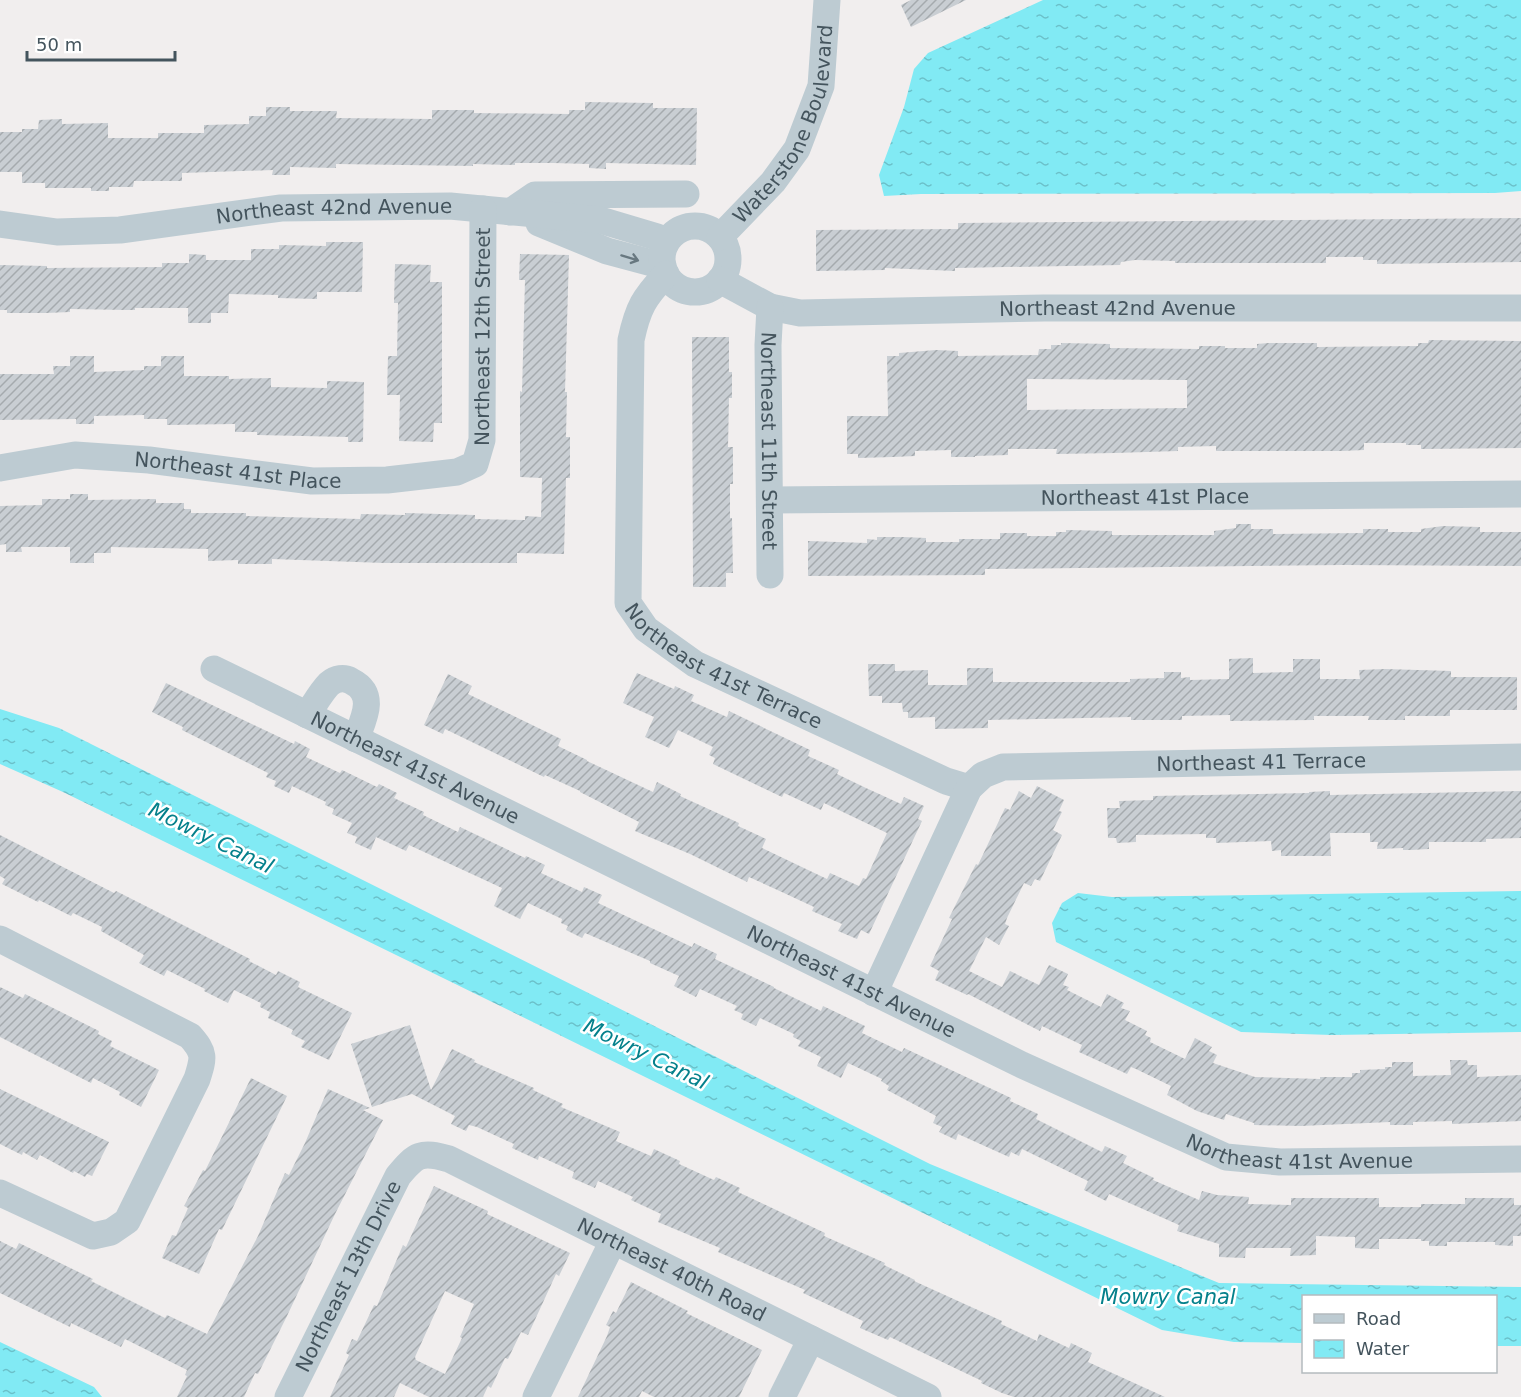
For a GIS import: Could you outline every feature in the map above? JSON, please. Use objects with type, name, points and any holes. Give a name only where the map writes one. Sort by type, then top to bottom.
[{"type":"street","name":"Waterstone Boulevard","points":[[720,237],[773,182],[797,149],[822,86],[827,0]]},
{"type":"street","points":[[510,212],[535,195],[686,194]]},
{"type":"street","name":"Northeast 42nd Avenue","points":[[0,224],[57,232],[120,230],[281,208],[450,206],[606,221],[657,237],[665,261]]},
{"type":"street","name":"Northeast 12th Street","points":[[475,464],[482,441],[483,209]]},
{"type":"street","points":[[510,212],[598,247],[665,261]]},
{"type":"street","points":[[598,247],[606,221]]},
{"type":"street","points":[[700,226],[713,231],[720,237],[724,244],[727,267],[720,280],[708,289],[696,292],[684,290],[673,283],[665,261],[676,231],[686,227],[700,226]]},
{"type":"street","name":"Northeast 41st Terrace","points":[[665,261],[636,314],[631,340],[628,603],[646,629],[695,664],[946,781],[969,788]]},
{"type":"street","name":"Northeast 42nd Avenue","points":[[720,280],[770,307],[800,313],[1044,308],[1521,308]]},
{"type":"street","name":"Northeast 11th Street","points":[[770,307],[768,345],[770,575]]},
{"type":"street","name":"Northeast 41st Place","points":[[0,468],[75,455],[149,460],[323,481],[387,480],[457,471],[475,464]]},
{"type":"street","name":"Northeast 41st Place","points":[[770,500],[1521,494]]},
{"type":"street","name":"Northeast 41st Avenue","points":[[214,669],[1022,1065],[1226,1157],[1280,1162],[1521,1159]]},
{"type":"street","points":[[307,715],[329,684],[337,679],[346,678],[362,689],[367,700],[366,713],[356,739]]},
{"type":"street","name":"Northeast 41 Terrace","points":[[969,788],[983,775],[1003,767],[1521,757]]},
{"type":"street","points":[[874,993],[969,788]]},
{"type":"street","points":[[0,939],[189,1036],[201,1048],[203,1062],[127,1221],[111,1232],[93,1236],[0,1193]]},
{"type":"street","name":"Northeast 40th Road","points":[[412,1159],[430,1154],[448,1159],[928,1397]]},
{"type":"street","name":"Northeast 13th Drive","points":[[288,1397],[398,1176],[412,1159]]},
{"type":"street","points":[[536,1397],[613,1241]]},
{"type":"street","points":[[782,1397],[810,1339]]},
{"type":"water","points":[[1043,0],[1521,0],[1521,191],[884,196],[879,175],[904,107],[914,69],[928,53]]},
{"type":"water","name":"Mowry Canal","points":[[0,709],[59,728],[930,1164],[1219,1283],[1521,1287],[1521,1346],[1497,1346],[1497,1295],[1302,1295],[1302,1343],[1234,1342],[1162,1330],[63,792],[0,764]]},
{"type":"water","points":[[1521,891],[1521,1032],[1332,1035],[1241,1032],[1056,942],[1052,923],[1062,903],[1078,893],[1112,897]]},
{"type":"water","points":[[0,1342],[94,1387],[102,1397],[0,1397]]},
{"type":"building","points":[[911,0],[966,0],[911,27],[901,5]]},
{"type":"building","points":[[585,102],[653,103],[653,108],[697,108],[696,165],[606,163],[606,169],[589,168],[589,164],[553,163],[473,164],[473,166],[336,164],[336,168],[290,167],[290,175],[272,175],[273,170],[182,173],[182,181],[134,181],[133,187],[109,187],[109,191],[91,191],[91,188],[45,188],[45,183],[22,183],[22,172],[0,172],[0,132],[38,129],[39,120],[62,119],[62,124],[108,123],[108,138],[158,138],[158,133],[204,133],[204,125],[249,124],[249,116],[266,116],[266,107],[290,107],[290,111],[337,111],[336,118],[432,119],[432,110],[569,114],[569,110],[585,110]]},
{"type":"building","points":[[1521,218],[1521,262],[1377,264],[1377,260],[1363,260],[1363,257],[1326,257],[1326,263],[1175,263],[1175,261],[1135,260],[1121,262],[1120,265],[955,268],[955,271],[885,268],[885,270],[816,271],[816,230],[958,229],[958,223]]},
{"type":"building","points":[[326,242],[363,242],[362,292],[317,292],[317,299],[229,294],[228,313],[211,313],[211,323],[188,323],[188,308],[70,309],[70,312],[46,313],[7,313],[7,310],[0,310],[0,265],[47,266],[47,268],[162,267],[162,263],[189,263],[189,254],[206,255],[206,260],[251,260],[251,249],[279,249],[279,245],[326,246]]},
{"type":"building","points":[[520,254],[569,255],[565,392],[567,392],[566,437],[570,437],[570,478],[566,478],[564,554],[517,553],[517,563],[384,563],[272,559],[272,564],[238,564],[238,560],[208,561],[208,549],[111,547],[111,553],[94,553],[94,563],[70,563],[70,547],[21,547],[22,552],[6,552],[6,544],[0,545],[0,506],[42,505],[42,499],[70,499],[70,494],[88,494],[88,500],[156,499],[156,503],[184,503],[184,509],[191,509],[191,513],[246,513],[246,516],[360,519],[361,514],[405,515],[405,513],[475,515],[475,519],[525,520],[525,516],[541,517],[542,478],[520,477],[520,391],[522,392],[525,280],[519,280]]},
{"type":"building","points":[[395,264],[431,265],[430,282],[442,282],[442,423],[434,423],[433,442],[399,441],[400,395],[387,395],[388,356],[397,356],[398,303],[394,303]]},
{"type":"building","points":[[692,337],[729,337],[732,398],[729,398],[728,447],[733,447],[730,518],[732,518],[733,573],[726,573],[726,587],[693,587]]},
{"type":"building","points":[[1429,340],[1521,341],[1521,448],[1421,449],[1421,445],[1406,445],[1406,443],[1364,443],[1364,450],[1342,451],[1216,451],[1216,446],[1178,447],[1178,451],[1056,454],[1057,449],[1008,449],[1008,455],[975,457],[951,457],[951,450],[915,451],[915,456],[893,457],[858,458],[858,454],[847,454],[847,416],[888,416],[887,356],[899,356],[899,353],[936,350],[958,351],[958,356],[1038,355],[1039,349],[1051,349],[1051,345],[1061,345],[1061,343],[1110,344],[1110,348],[1199,349],[1199,346],[1257,348],[1257,344],[1268,343],[1317,343],[1317,347],[1418,346],[1418,343],[1428,343]],"holes":[[[1027,379],[1187,380],[1187,408],[1027,410]]]},
{"type":"building","points":[[70,356],[94,356],[94,372],[144,370],[144,366],[161,366],[161,356],[184,356],[184,376],[229,376],[229,379],[271,378],[271,387],[327,388],[327,381],[364,382],[363,442],[348,442],[348,437],[257,435],[257,432],[235,432],[235,424],[167,425],[167,419],[144,419],[144,415],[94,416],[94,424],[76,424],[76,419],[0,420],[0,374],[54,374],[53,366],[70,366]]},
{"type":"building","points":[[1236,524],[1251,524],[1251,529],[1273,529],[1273,534],[1363,533],[1363,529],[1421,532],[1421,529],[1443,526],[1480,527],[1480,532],[1521,532],[1521,566],[1343,565],[985,569],[985,575],[808,576],[808,541],[867,543],[867,539],[877,540],[877,537],[903,537],[926,538],[926,542],[959,542],[959,539],[1000,539],[1000,533],[1056,536],[1056,532],[1066,532],[1066,530],[1112,531],[1112,535],[1214,535],[1214,531],[1236,528]]},
{"type":"building","points":[[1253,658],[1253,673],[1293,672],[1293,659],[1320,659],[1320,679],[1360,679],[1359,670],[1385,669],[1451,671],[1451,677],[1517,677],[1517,710],[1450,710],[1450,716],[1405,716],[1405,720],[1368,720],[1369,716],[1314,716],[1314,720],[1230,721],[1230,715],[1182,716],[1182,720],[1131,720],[1131,717],[988,720],[988,728],[935,729],[935,717],[908,718],[908,712],[903,712],[902,703],[882,703],[882,696],[869,696],[868,664],[895,664],[895,671],[928,670],[928,685],[967,685],[967,668],[993,668],[993,682],[1130,682],[1130,679],[1164,678],[1164,672],[1181,672],[1181,678],[1190,677],[1190,680],[1229,679],[1229,659]]},
{"type":"building","points":[[637,673],[694,695],[691,701],[727,717],[729,711],[810,750],[808,756],[839,770],[837,774],[866,788],[901,804],[904,797],[924,806],[918,819],[922,821],[869,934],[861,930],[857,939],[838,931],[842,924],[812,911],[814,907],[749,877],[747,882],[690,854],[635,831],[639,822],[580,791],[545,775],[544,777],[445,729],[443,734],[424,725],[448,674],[472,686],[468,694],[561,739],[558,746],[587,761],[653,792],[657,782],[681,794],[680,796],[739,823],[738,826],[766,839],[762,848],[827,879],[830,873],[859,886],[863,878],[866,879],[887,833],[824,803],[821,810],[784,793],[782,797],[713,764],[715,758],[709,755],[713,747],[678,730],[669,748],[645,737],[654,717],[623,703]]},
{"type":"building","points":[[166,683],[294,744],[295,741],[310,749],[306,757],[340,773],[342,770],[377,787],[379,784],[397,793],[394,798],[458,832],[460,827],[545,865],[541,873],[582,892],[584,887],[602,895],[598,903],[692,947],[694,943],[717,954],[715,959],[821,1011],[823,1006],[865,1026],[862,1033],[902,1052],[904,1048],[1011,1098],[1010,1101],[1038,1114],[1036,1119],[1102,1152],[1105,1146],[1127,1156],[1123,1163],[1154,1178],[1153,1180],[1199,1200],[1202,1191],[1217,1195],[1249,1197],[1248,1204],[1291,1205],[1291,1198],[1379,1198],[1379,1207],[1465,1204],[1465,1198],[1514,1198],[1514,1205],[1521,1205],[1521,1236],[1513,1236],[1513,1246],[1495,1245],[1495,1242],[1447,1242],[1447,1246],[1429,1246],[1429,1241],[1421,1241],[1421,1239],[1379,1239],[1379,1249],[1374,1249],[1355,1248],[1355,1237],[1316,1236],[1316,1255],[1290,1256],[1291,1248],[1246,1248],[1245,1258],[1219,1257],[1219,1244],[1177,1231],[1179,1225],[1109,1194],[1106,1201],[1084,1190],[1088,1181],[1022,1149],[1019,1156],[1011,1152],[1009,1157],[958,1134],[956,1140],[939,1132],[942,1127],[933,1123],[936,1116],[887,1090],[889,1086],[881,1081],[882,1079],[848,1063],[841,1078],[817,1066],[821,1057],[798,1046],[801,1041],[793,1037],[794,1034],[760,1018],[756,1026],[741,1019],[743,1014],[734,1010],[737,1006],[700,989],[696,997],[674,986],[679,976],[650,961],[585,933],[582,938],[566,930],[568,926],[561,923],[562,919],[528,903],[520,919],[494,906],[502,888],[409,845],[406,851],[376,837],[371,850],[355,843],[357,837],[347,833],[352,823],[332,814],[334,809],[325,805],[326,802],[292,786],[289,793],[274,786],[276,781],[266,777],[268,773],[182,730],[183,727],[152,712]]},
{"type":"building","points":[[1037,786],[1064,800],[1059,811],[1062,812],[1053,830],[1062,835],[1040,881],[1035,879],[1031,886],[1024,883],[1007,918],[1005,924],[1009,926],[999,945],[986,937],[969,971],[1002,987],[1010,971],[1039,985],[1049,965],[1068,974],[1063,985],[1069,987],[1067,990],[1101,1007],[1107,994],[1124,1003],[1121,1008],[1130,1011],[1125,1020],[1147,1031],[1145,1035],[1151,1038],[1150,1042],[1185,1059],[1195,1038],[1212,1047],[1209,1051],[1217,1055],[1213,1063],[1255,1077],[1320,1079],[1320,1077],[1352,1077],[1352,1073],[1360,1073],[1360,1070],[1392,1067],[1392,1062],[1413,1062],[1413,1076],[1451,1075],[1450,1060],[1467,1060],[1468,1065],[1477,1065],[1477,1077],[1521,1075],[1521,1121],[1452,1124],[1452,1121],[1413,1122],[1413,1125],[1390,1125],[1390,1122],[1301,1126],[1254,1125],[1254,1123],[1226,1114],[1224,1120],[1197,1111],[1167,1095],[1171,1086],[1136,1069],[1131,1067],[1127,1074],[1079,1052],[1082,1045],[1042,1026],[1040,1031],[968,994],[935,980],[939,971],[930,966],[952,919],[949,918],[1005,808],[1010,810],[1019,791],[1031,798]]},
{"type":"building","points":[[1330,791],[1330,795],[1521,791],[1521,838],[1486,839],[1486,842],[1429,842],[1429,849],[1403,850],[1403,848],[1377,849],[1378,842],[1370,842],[1370,833],[1330,833],[1331,856],[1281,856],[1281,850],[1272,851],[1271,841],[1216,843],[1216,838],[1206,838],[1206,834],[1136,835],[1136,842],[1117,843],[1116,838],[1108,838],[1107,808],[1120,808],[1119,801],[1153,800],[1153,796]]},
{"type":"building","points":[[0,835],[114,893],[116,891],[250,959],[249,961],[276,975],[278,971],[300,982],[298,987],[352,1013],[329,1060],[301,1047],[305,1041],[291,1034],[293,1030],[268,1018],[270,1012],[260,1007],[261,1003],[234,990],[228,1003],[167,970],[164,976],[139,963],[144,955],[101,931],[102,927],[73,913],[71,916],[39,900],[38,902],[2,884],[5,879],[0,876]]},
{"type":"building","points":[[0,987],[23,998],[25,994],[99,1031],[98,1034],[112,1041],[110,1046],[159,1070],[141,1107],[119,1095],[120,1092],[93,1078],[91,1083],[0,1037]]},
{"type":"building","points":[[410,1025],[431,1090],[452,1049],[475,1060],[474,1062],[534,1088],[533,1090],[563,1104],[561,1107],[620,1132],[616,1141],[651,1156],[654,1149],[680,1161],[679,1164],[714,1180],[716,1177],[740,1188],[738,1192],[825,1233],[824,1236],[885,1263],[884,1265],[914,1281],[1002,1321],[1001,1324],[1037,1341],[1039,1334],[1069,1348],[1071,1343],[1092,1353],[1088,1362],[1165,1397],[1014,1397],[1002,1393],[890,1337],[888,1340],[860,1328],[863,1321],[803,1293],[805,1290],[718,1252],[720,1248],[658,1222],[661,1214],[631,1200],[633,1197],[598,1181],[595,1188],[572,1178],[574,1172],[539,1156],[538,1160],[512,1148],[514,1144],[477,1127],[469,1125],[466,1131],[451,1124],[455,1116],[412,1094],[372,1107],[351,1044]]},
{"type":"building","points":[[251,1078],[287,1096],[222,1230],[219,1229],[199,1274],[162,1258],[172,1235],[176,1236],[188,1208],[184,1206],[203,1170],[205,1171]]},
{"type":"building","points":[[0,1089],[109,1142],[92,1176],[87,1174],[85,1177],[74,1171],[73,1173],[40,1155],[37,1160],[0,1144]]},
{"type":"building","points":[[328,1089],[370,1108],[363,1110],[383,1120],[258,1374],[255,1373],[244,1397],[177,1397],[187,1376],[185,1375],[187,1370],[125,1339],[121,1347],[71,1323],[70,1327],[0,1293],[0,1241],[16,1249],[19,1243],[165,1318],[167,1315],[207,1334],[258,1236],[285,1173],[289,1175],[305,1143]]},
{"type":"building","points":[[434,1186],[570,1253],[559,1276],[556,1274],[528,1335],[521,1332],[508,1359],[505,1358],[491,1388],[488,1386],[483,1397],[429,1397],[400,1383],[394,1397],[330,1397],[349,1355],[346,1353],[352,1339],[357,1341],[374,1305],[377,1306],[403,1245],[406,1247]],"holes":[[[445,1291],[474,1304],[460,1337],[462,1338],[445,1374],[416,1360],[415,1357]]]},
{"type":"building","points":[[631,1282],[688,1311],[686,1313],[762,1350],[739,1397],[654,1397],[642,1391],[639,1397],[578,1397],[607,1336],[610,1327],[606,1325],[613,1311],[616,1313]]}]
